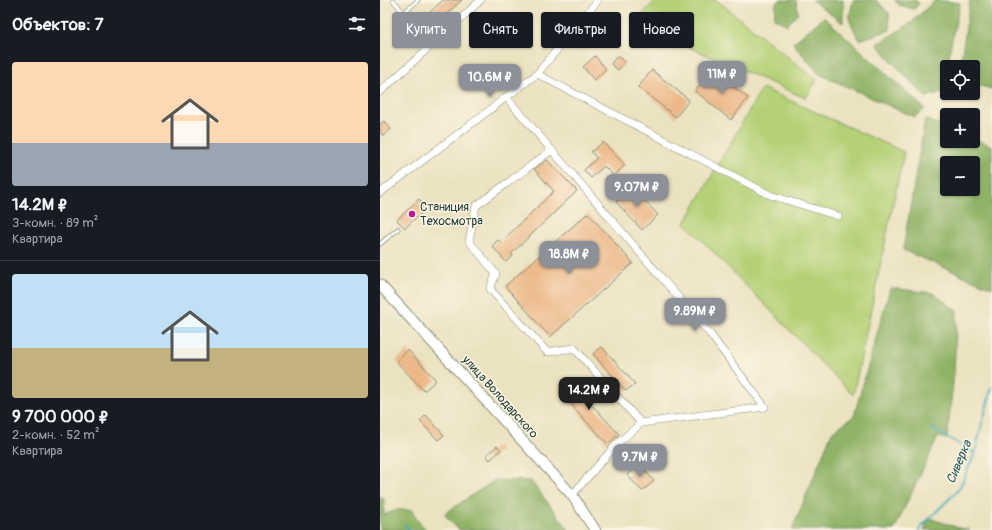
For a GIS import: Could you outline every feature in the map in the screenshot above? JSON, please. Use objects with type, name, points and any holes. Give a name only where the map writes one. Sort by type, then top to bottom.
[{"type":"main road","name":"улица Володарского","points":[[380,285],[572,495],[595,530]]},
{"type":"street","points":[[380,92],[481,0]]},
{"type":"street","points":[[380,193],[538,74],[598,0]]},
{"type":"street","points":[[538,74],[770,195],[838,216]]},
{"type":"street","points":[[506,97],[710,334],[766,407],[641,423],[616,445],[572,495]]},
{"type":"street","points":[[552,150],[476,206],[469,240],[496,274],[490,289],[547,352],[574,348],[641,423]]},
{"type":"lane","points":[[393,0],[404,12],[418,0]]},
{"type":"lane","points":[[380,244],[398,229]]},
{"type":"green space","points":[[656,0],[714,0],[719,2],[817,80],[806,98],[691,48],[694,48],[694,12],[644,12]]},
{"type":"green space","points":[[780,0],[796,0],[798,13],[787,25],[774,18],[776,3]]},
{"type":"green space","points":[[812,0],[843,0],[843,23]]},
{"type":"green space","points":[[853,0],[876,0],[889,13],[890,30],[859,40],[849,19]]},
{"type":"green space","points":[[894,0],[916,0],[919,4],[914,9],[899,5]]},
{"type":"green space","points":[[935,0],[960,3],[949,60],[940,60],[940,93],[926,97],[877,44],[911,23]]},
{"type":"green space","points":[[970,0],[992,0],[992,89],[980,86],[980,60],[961,60]]},
{"type":"green space","points":[[824,17],[925,109],[914,117],[819,74],[793,43]]},
{"type":"green space","points":[[762,88],[904,152],[853,395],[685,223]]},
{"type":"green space","points":[[925,119],[940,125],[940,148],[980,148],[980,141],[992,146],[992,288],[903,250]]},
{"type":"green space","points":[[890,288],[933,293],[957,311],[954,373],[947,439],[938,437],[894,530],[792,530],[832,432],[854,416]]},
{"type":"green space","points":[[495,480],[531,481],[569,530],[459,530],[444,514]]},
{"type":"green space","points":[[380,496],[384,499],[384,515],[397,510],[412,510],[418,521],[427,530],[380,529]]},
{"type":"green space","points":[[929,518],[959,528],[970,530],[924,530]]},
{"type":"building","points":[[443,0],[462,0],[449,12],[430,12]]},
{"type":"building","points":[[595,56],[606,69],[594,80],[583,67]]},
{"type":"building","points":[[617,56],[625,62],[618,70],[611,64]]},
{"type":"building","points":[[652,70],[689,100],[676,117],[638,87]]},
{"type":"building","points":[[712,70],[748,98],[731,120],[695,91]]},
{"type":"building","points":[[384,121],[391,129],[383,136],[380,132],[380,124]]},
{"type":"building","points":[[603,142],[625,165],[614,176],[604,166],[591,178],[584,170],[597,158],[591,152]]},
{"type":"building","points":[[547,160],[577,191],[511,254],[513,256],[506,262],[492,246],[498,240],[501,242],[554,191],[534,169]]},
{"type":"building","points":[[632,187],[658,215],[642,230],[616,202]]},
{"type":"building","name":"Станиция Техосмотра","points":[[419,199],[427,208],[405,228],[397,220]]},
{"type":"building","points":[[588,213],[633,263],[550,337],[505,286]]},
{"type":"building","points":[[602,347],[635,384],[626,391],[593,354]]},
{"type":"building","points":[[408,350],[436,380],[424,391],[396,361]]},
{"type":"building","points":[[573,379],[593,401],[590,403],[619,434],[608,444],[560,391]]},
{"type":"building","points":[[426,415],[444,435],[438,440],[420,421]]},
{"type":"building","points":[[497,446],[501,450],[490,460],[486,455]]},
{"type":"building","points":[[639,464],[654,481],[642,491],[627,475]]},
{"type":"waterway","name":"Сиверка","points":[[919,530],[959,489],[975,453],[992,387]]},
{"type":"waterway","points":[[931,428],[975,453]]},
{"type":"waterway","points":[[405,525],[410,530]]},
{"type":"place","name":"Станиция Техосмотра","points":[[412,214]]}]
